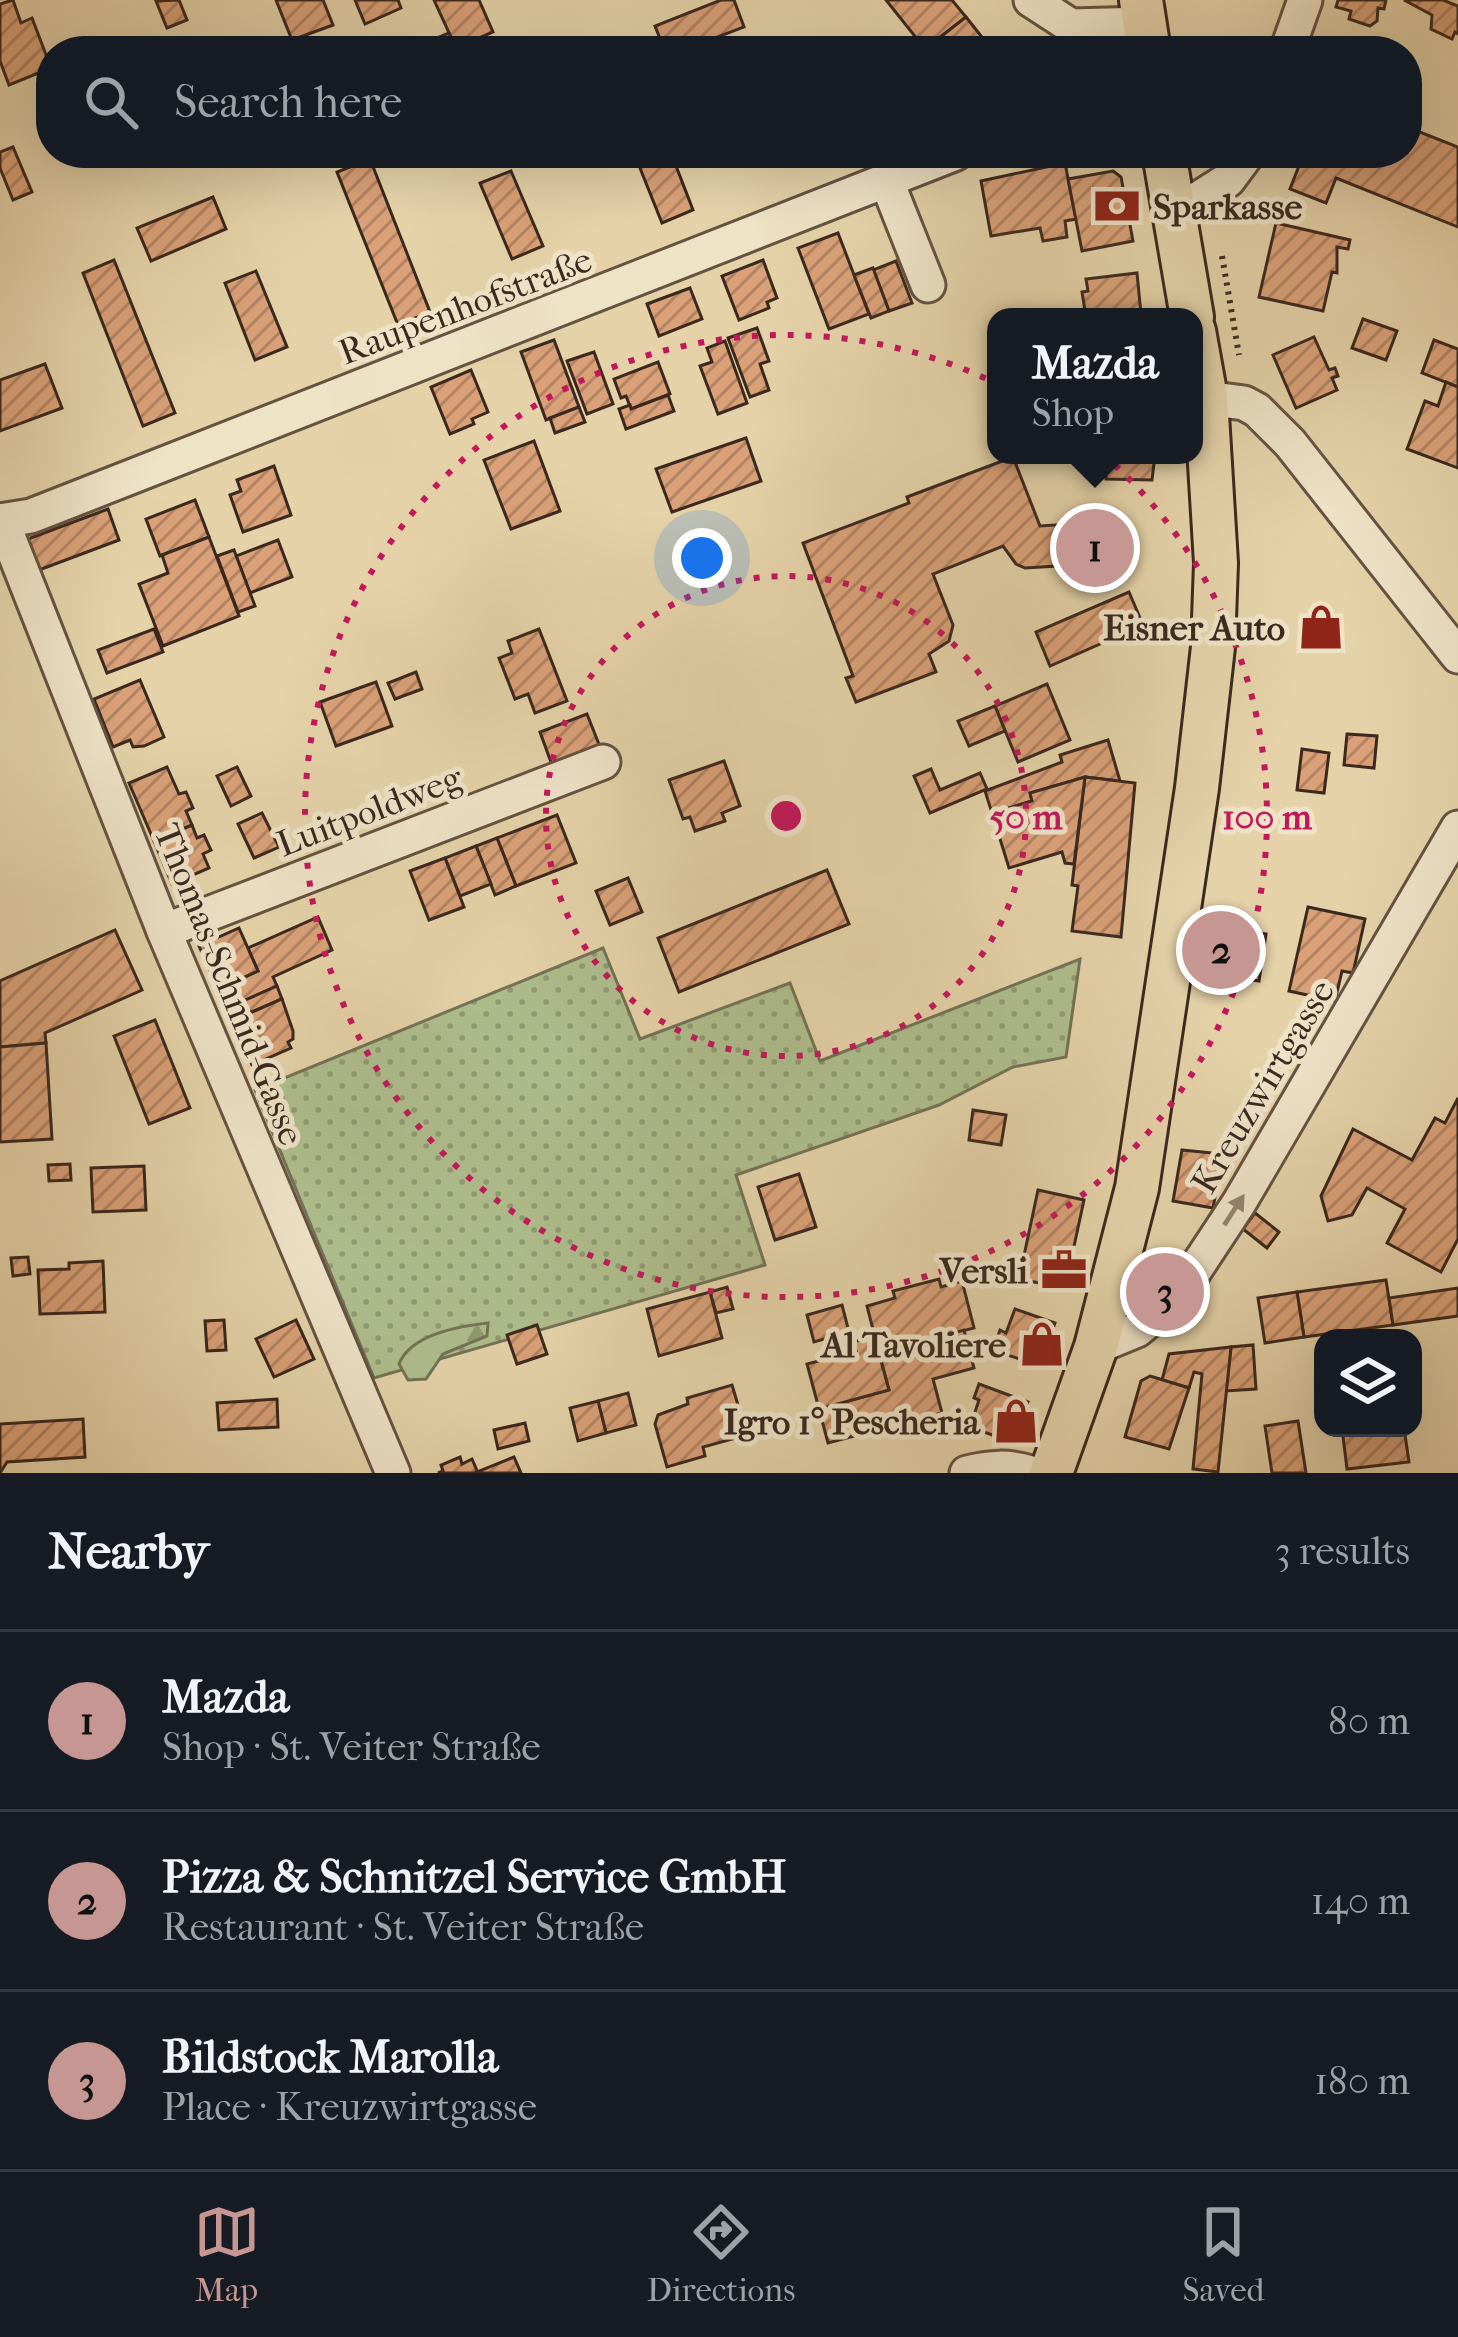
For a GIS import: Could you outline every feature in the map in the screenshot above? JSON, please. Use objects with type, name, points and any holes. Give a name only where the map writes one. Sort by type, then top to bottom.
[{"type":"main road","points":[[1167,168],[1190,308]]},
{"type":"main road","points":[[1052,1473],[1096,1347],[1136,1188],[1197,788],[1213,647],[1216,563],[1203,381]]},
{"type":"street","points":[[1031,0],[1063,36]]},
{"type":"street","points":[[1292,36],[1305,0]]},
{"type":"street","points":[[1083,36],[1145,25]]},
{"type":"street","name":"Raupenhofstraße","points":[[1,521],[31,516],[920,168]]},
{"type":"street","points":[[1174,214],[1228,180],[1237,168]]},
{"type":"street","points":[[887,182],[928,286]]},
{"type":"street","points":[[1206,398],[1244,403],[1290,442],[1458,656]]},
{"type":"street","name":"Thomas-Schmid-Gasse","points":[[1,521],[164,931],[393,1473]]},
{"type":"street","name":"Luitpoldweg","points":[[164,931],[603,762]]},
{"type":"street","name":"Kreuzwirtgasse","points":[[1096,1347],[1136,1330],[1177,1297],[1239,1203],[1458,829]]},
{"type":"street","points":[[967,1473],[1015,1468],[1031,1473]]},
{"type":"green space","points":[[603,948],[640,1039],[790,983],[820,1061],[1080,959],[1066,1057],[1013,1067],[939,1105],[736,1175],[765,1265],[374,1378],[255,1090]]},
{"type":"green space","points":[[488,1323],[487,1336],[443,1354],[426,1379],[408,1380],[399,1364],[414,1345],[451,1329]]},
{"type":"building","points":[[13,0],[21,23],[32,18],[39,36],[36,74],[9,85],[0,61],[0,4]]},
{"type":"building","points":[[179,0],[187,20],[167,28],[156,1]]},
{"type":"building","points":[[276,0],[323,0],[333,25],[290,36]]},
{"type":"building","points":[[355,0],[398,0],[401,8],[365,24]]},
{"type":"building","points":[[434,0],[479,0],[493,32],[450,36]]},
{"type":"building","points":[[721,0],[734,0],[744,27],[720,36],[659,36],[655,26]]},
{"type":"building","points":[[886,0],[952,0],[966,17],[942,36],[915,36]]},
{"type":"building","points":[[1338,0],[1386,0],[1370,26],[1349,19],[1351,11],[1336,7]]},
{"type":"building","points":[[1404,0],[1443,0],[1458,6],[1458,34],[1452,39],[1431,29],[1432,15]]},
{"type":"building","points":[[966,17],[981,36],[942,36]]},
{"type":"building","points":[[1422,133],[1458,147],[1458,227],[1336,178],[1326,203],[1290,189],[1298,168],[1422,168]]},
{"type":"building","points":[[13,147],[32,192],[13,200],[0,168],[0,152]]},
{"type":"building","points":[[374,168],[430,312],[398,325],[337,172]]},
{"type":"building","points":[[640,168],[677,168],[693,210],[662,223]]},
{"type":"building","points":[[1042,168],[1066,168],[1076,219],[1065,221],[1067,237],[1043,241],[1040,228],[991,236],[981,181]]},
{"type":"building","points":[[511,171],[543,246],[512,259],[480,183]]},
{"type":"building","points":[[1113,171],[1121,177],[1133,241],[1082,251],[1068,179]]},
{"type":"building","points":[[213,197],[226,229],[151,261],[137,228]]},
{"type":"building","points":[[1276,223],[1350,240],[1348,249],[1337,247],[1337,273],[1332,272],[1323,311],[1259,297]]},
{"type":"building","points":[[838,233],[869,314],[829,329],[798,248]]},
{"type":"building","points":[[114,260],[175,413],[143,426],[83,273]]},
{"type":"building","points":[[763,260],[777,298],[767,302],[769,308],[739,320],[722,276]]},
{"type":"building","points":[[896,261],[912,303],[889,311],[873,270]]},
{"type":"building","points":[[873,268],[889,311],[871,318],[854,275]]},
{"type":"building","points":[[256,271],[287,347],[255,360],[225,283]]},
{"type":"building","points":[[1137,273],[1140,308],[1085,308],[1086,279]]},
{"type":"building","points":[[690,288],[702,319],[659,336],[647,304]]},
{"type":"building","points":[[1363,319],[1397,331],[1386,360],[1352,348]]},
{"type":"building","points":[[757,328],[769,361],[760,364],[769,390],[750,397],[728,338]]},
{"type":"building","points":[[1314,337],[1329,370],[1335,368],[1338,376],[1332,378],[1337,390],[1296,408],[1273,355]]},
{"type":"building","points":[[554,340],[579,407],[546,420],[521,352]]},
{"type":"building","points":[[1434,340],[1458,349],[1458,387],[1422,373]]},
{"type":"building","points":[[725,341],[747,403],[718,414],[700,366],[712,362],[707,348]]},
{"type":"building","points":[[594,352],[613,404],[587,414],[567,361]]},
{"type":"building","points":[[658,362],[670,394],[631,409],[614,379]]},
{"type":"building","points":[[45,364],[62,408],[0,431],[0,380]]},
{"type":"building","points":[[471,370],[488,412],[450,434],[431,387]]},
{"type":"building","points":[[1446,382],[1458,387],[1458,468],[1407,449],[1425,401],[1438,406]]},
{"type":"building","points":[[668,395],[674,411],[626,429],[619,409]]},
{"type":"building","points":[[579,407],[585,422],[555,433],[550,418]]},
{"type":"building","points":[[746,438],[761,481],[672,512],[656,469]]},
{"type":"building","points":[[534,441],[560,511],[511,529],[484,460]]},
{"type":"building","points":[[994,464],[1016,464],[1040,526],[1120,521],[1123,562],[1025,568],[1003,546],[933,574],[953,625],[949,641],[929,654],[936,672],[856,702],[846,678],[853,676],[803,543],[909,503],[907,497]]},
{"type":"building","points":[[1106,464],[1154,464],[1152,480],[1106,479]]},
{"type":"building","points":[[274,466],[291,515],[243,532],[230,495],[241,491],[237,480]]},
{"type":"building","points":[[195,500],[209,537],[160,556],[146,519]]},
{"type":"building","points":[[108,509],[119,540],[39,570],[28,539]]},
{"type":"building","points":[[209,537],[239,616],[163,646],[139,584],[168,573],[162,555]]},
{"type":"building","points":[[278,540],[292,577],[250,593],[236,556]]},
{"type":"building","points":[[234,550],[255,606],[238,612],[217,556]]},
{"type":"building","points":[[1129,592],[1143,625],[1050,666],[1036,632]]},
{"type":"building","points":[[154,629],[163,652],[107,673],[98,650]]},
{"type":"building","points":[[539,629],[567,701],[535,713],[528,694],[515,699],[499,658],[512,653],[508,641]]},
{"type":"building","points":[[416,672],[422,689],[395,699],[388,683]]},
{"type":"building","points":[[140,680],[164,737],[144,746],[133,747],[130,740],[113,747],[94,699]]},
{"type":"building","points":[[376,682],[392,726],[336,746],[320,702]]},
{"type":"building","points":[[1047,684],[1070,740],[1018,762],[995,706]]},
{"type":"building","points":[[995,706],[1005,731],[969,746],[958,721]]},
{"type":"building","points":[[587,714],[600,747],[552,765],[540,732]]},
{"type":"building","points":[[1347,734],[1377,736],[1374,768],[1344,765]]},
{"type":"building","points":[[1108,740],[1120,781],[1085,777],[1030,793],[1032,801],[992,813],[985,791],[1062,762],[1060,755]]},
{"type":"building","points":[[1302,749],[1329,753],[1324,793],[1297,790]]},
{"type":"building","points":[[724,761],[740,806],[722,813],[725,821],[695,831],[690,817],[683,819],[669,780]]},
{"type":"building","points":[[167,767],[179,794],[186,792],[193,808],[186,811],[192,825],[154,841],[129,783]]},
{"type":"building","points":[[237,767],[251,796],[231,806],[217,776]]},
{"type":"building","points":[[931,769],[940,790],[980,773],[987,789],[930,813],[914,776]]},
{"type":"building","points":[[1085,777],[1135,783],[1121,937],[1072,931],[1078,886],[1072,885]]},
{"type":"building","points":[[1085,777],[1074,864],[1065,863],[1062,852],[1009,868],[992,813],[1032,801],[1030,793]]},
{"type":"building","points":[[262,813],[279,847],[254,858],[238,824]]},
{"type":"building","points":[[557,815],[576,863],[516,886],[497,838]]},
{"type":"building","points":[[192,825],[197,838],[204,835],[211,850],[203,854],[209,868],[172,884],[154,841]]},
{"type":"building","points":[[497,838],[516,886],[495,895],[476,846]]},
{"type":"building","points":[[476,846],[491,884],[460,896],[445,858]]},
{"type":"building","points":[[445,858],[464,907],[429,920],[410,871]]},
{"type":"building","points":[[827,870],[849,924],[679,992],[658,938]]},
{"type":"building","points":[[628,878],[642,912],[610,925],[596,891]]},
{"type":"building","points":[[1308,907],[1365,919],[1353,973],[1342,971],[1335,1001],[1289,991]]},
{"type":"building","points":[[318,917],[332,950],[273,977],[277,986],[228,1008],[220,988],[258,971],[248,948]]},
{"type":"building","points":[[1220,927],[1266,934],[1259,981],[1213,974]]},
{"type":"building","points":[[239,928],[258,971],[218,989],[199,946]]},
{"type":"building","points":[[115,930],[142,990],[45,1033],[46,1043],[0,1047],[0,981]]},
{"type":"building","points":[[277,986],[282,999],[249,1013],[243,1001]]},
{"type":"building","points":[[282,999],[293,1031],[288,1042],[291,1048],[252,1065],[232,1021]]},
{"type":"building","points":[[155,1020],[190,1108],[149,1124],[114,1036]]},
{"type":"building","points":[[46,1043],[52,1139],[0,1142],[0,1047]]},
{"type":"building","points":[[1458,1098],[1458,1239],[1441,1272],[1387,1243],[1405,1209],[1367,1188],[1352,1215],[1328,1221],[1321,1196],[1353,1129],[1412,1160],[1435,1118],[1445,1123]]},
{"type":"building","points":[[973,1110],[1006,1115],[1001,1145],[969,1140]]},
{"type":"building","points":[[1182,1150],[1223,1154],[1213,1208],[1173,1201]]},
{"type":"building","points":[[70,1164],[71,1180],[49,1181],[48,1165]]},
{"type":"building","points":[[144,1166],[146,1210],[93,1212],[91,1168]]},
{"type":"building","points":[[799,1174],[816,1227],[775,1240],[758,1187]]},
{"type":"building","points":[[1038,1190],[1084,1200],[1065,1288],[1019,1279]]},
{"type":"building","points":[[1255,1213],[1279,1232],[1267,1248],[1243,1229]]},
{"type":"building","points":[[28,1257],[30,1274],[13,1276],[11,1258]]},
{"type":"building","points":[[103,1261],[105,1312],[40,1314],[38,1270]]},
{"type":"building","points":[[939,1279],[941,1287],[962,1281],[974,1328],[879,1353],[867,1306],[895,1298],[893,1291]]},
{"type":"building","points":[[1386,1280],[1393,1325],[1314,1329],[1314,1336],[1304,1337],[1297,1292]]},
{"type":"building","points":[[727,1287],[733,1309],[716,1313],[710,1292]]},
{"type":"building","points":[[1458,1288],[1458,1316],[1393,1325],[1389,1298]]},
{"type":"building","points":[[710,1292],[722,1338],[659,1356],[647,1309]]},
{"type":"building","points":[[1297,1292],[1304,1337],[1265,1343],[1258,1298]]},
{"type":"building","points":[[842,1305],[849,1332],[814,1342],[807,1315]]},
{"type":"building","points":[[1015,1309],[1055,1323],[1040,1366],[993,1350]]},
{"type":"building","points":[[224,1320],[226,1350],[207,1351],[205,1321]]},
{"type":"building","points":[[296,1320],[314,1359],[274,1377],[256,1339]]},
{"type":"building","points":[[537,1325],[547,1354],[517,1364],[507,1335]]},
{"type":"building","points":[[964,1330],[974,1368],[933,1379],[942,1413],[828,1443],[819,1409],[889,1390],[879,1353]]},
{"type":"building","points":[[874,1336],[889,1390],[819,1409],[807,1364],[856,1351],[853,1342]]},
{"type":"building","points":[[1253,1345],[1256,1389],[1226,1391],[1231,1347]]},
{"type":"building","points":[[1231,1347],[1218,1472],[1193,1469],[1202,1374],[1194,1372],[1189,1388],[1162,1380],[1169,1354]]},
{"type":"building","points":[[1150,1376],[1189,1388],[1169,1449],[1125,1437],[1141,1381]]},
{"type":"building","points":[[979,1384],[1028,1402],[1015,1439],[970,1427]]},
{"type":"building","points":[[732,1385],[747,1435],[703,1447],[705,1456],[667,1467],[655,1424],[658,1415],[688,1404],[687,1398]]},
{"type":"building","points":[[628,1393],[636,1425],[606,1433],[598,1401]]},
{"type":"building","points":[[277,1399],[278,1427],[219,1430],[217,1403]]},
{"type":"building","points":[[598,1401],[606,1433],[578,1441],[570,1408]]},
{"type":"building","points":[[83,1419],[85,1457],[7,1462],[0,1473],[0,1424]]},
{"type":"building","points":[[1298,1421],[1306,1473],[1272,1473],[1265,1426]]},
{"type":"building","points":[[525,1423],[529,1441],[498,1449],[494,1430]]},
{"type":"building","points":[[1343,1437],[1405,1437],[1409,1462],[1347,1469]]},
{"type":"building","points":[[460,1457],[462,1464],[472,1459],[478,1473],[438,1473],[443,1471],[441,1465]]},
{"type":"building","points":[[514,1457],[521,1473],[477,1472]]},
{"type":"place","name":"Sparkasse","points":[[1117,206]]},
{"type":"place","name":"Mazda","points":[[1095,548]]},
{"type":"place","name":"Eisner Auto","points":[[1321,627]]},
{"type":"place","name":"Pizza & Schnitzel Service GmbH","points":[[1221,950]]},
{"type":"place","name":"Versli","points":[[1064,1270]]},
{"type":"place","name":"Bildstock Marolla","points":[[1165,1292]]},
{"type":"place","name":"Al Tavoliere","points":[[1042,1344]]},
{"type":"place","name":"Igro 1° Pescheria","points":[[1016,1421]]}]
